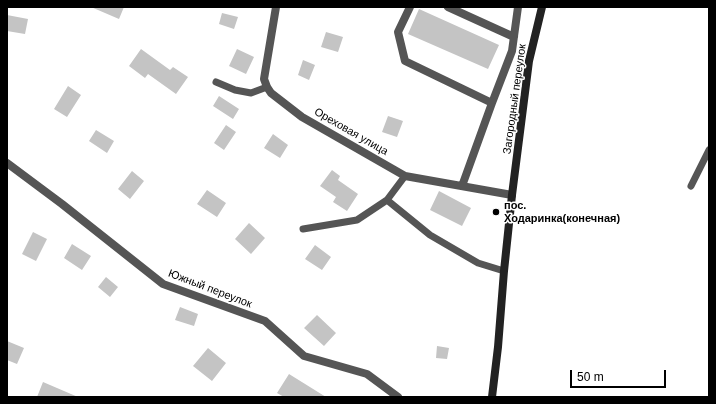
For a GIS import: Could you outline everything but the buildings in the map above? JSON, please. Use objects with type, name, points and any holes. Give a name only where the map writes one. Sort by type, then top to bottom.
[{"type":"street","points":[[267,87],[264,78],[276,7]]},
{"type":"street","points":[[410,7],[398,32],[405,61],[492,103]]},
{"type":"street","points":[[448,7],[514,37]]},
{"type":"street","points":[[462,186],[512,51],[518,7]]},
{"type":"street","name":"Загородный переулок","points":[[492,397],[512,195],[530,61],[542,7]]},
{"type":"street","name":"Ореховая улица","points":[[267,87],[271,93],[302,117],[405,176],[512,195]]},
{"type":"street","name":"Южный переулок","points":[[7,162],[163,284],[265,321],[304,356],[367,374],[398,397]]},
{"type":"lane","points":[[216,82],[235,90],[251,93],[267,87]]},
{"type":"lane","points":[[691,186],[709,150]]},
{"type":"lane","points":[[303,229],[357,220],[387,200],[405,176]]},
{"type":"lane","points":[[387,200],[430,235],[478,263],[504,271]]},
{"type":"place","name":"пос. Ходаринка(конечная)","points":[[496,212]]}]
